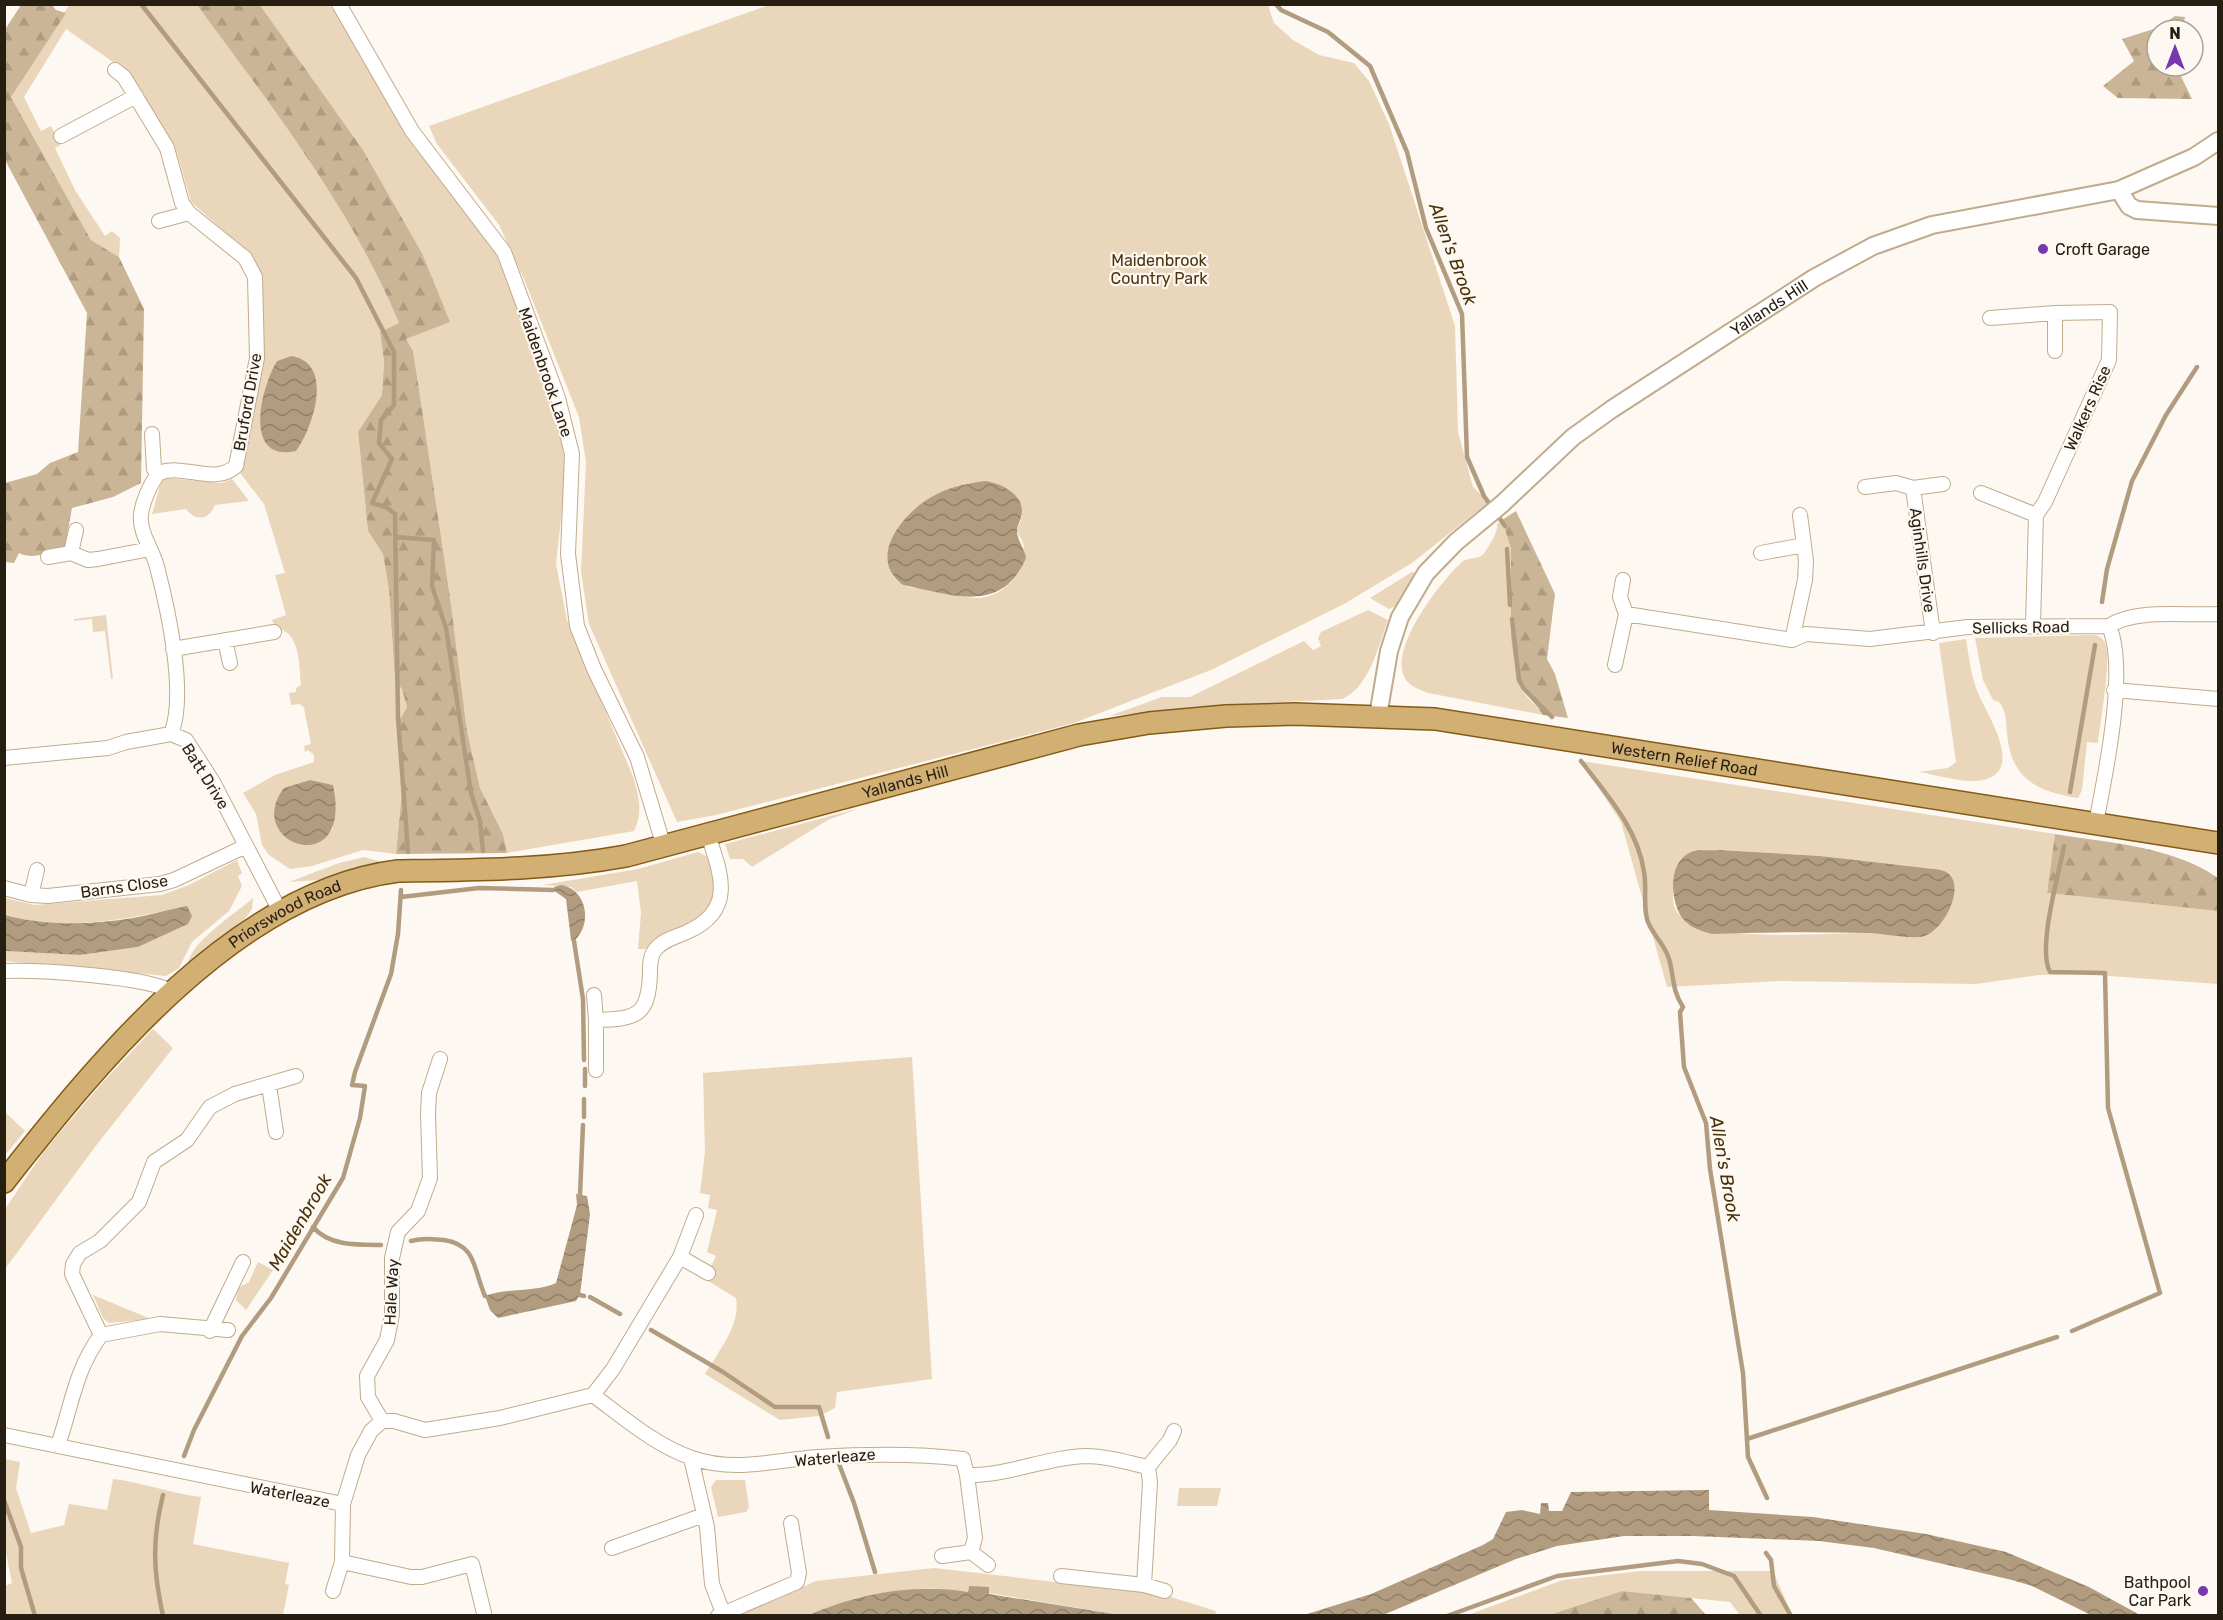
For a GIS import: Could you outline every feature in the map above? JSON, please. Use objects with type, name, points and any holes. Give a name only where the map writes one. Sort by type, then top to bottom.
[{"type":"main road","name":"Western Relief Road","points":[[1149,723],[1295,714],[1435,719],[2218,843]]},
{"type":"main road","name":"Yallands Hill","points":[[664,847],[1079,735],[1149,723]]},
{"type":"main road","name":"Priorswood Road","points":[[4,1182],[90,1076],[129,1034],[174,993],[247,933],[280,911],[329,889],[381,874],[561,867],[664,847]]},
{"type":"street","name":"Maidenbrook Lane","points":[[339,4],[412,131],[504,252],[558,398],[572,454],[568,554],[577,626],[594,669],[637,757],[664,847]]},
{"type":"street","name":"Bruford Drive","points":[[115,70],[124,77],[167,148],[182,203],[189,213],[245,258],[255,277],[257,358],[236,466],[218,476],[184,470],[167,470],[159,473]]},
{"type":"street","points":[[61,136],[136,96]]},
{"type":"street","name":"Yallands Hill","points":[[1378,716],[1389,651],[1400,617],[1426,573],[1573,437],[1612,408],[1814,278],[1873,246],[1932,225],[2119,190],[2194,157],[2218,141]]},
{"type":"street","points":[[2119,190],[2129,206],[2138,210],[2218,216]]},
{"type":"street","points":[[159,221],[189,213]]},
{"type":"street","name":"Walkers Rise","points":[[1990,318],[2110,312],[2109,360],[2045,502],[2036,515],[2033,625]]},
{"type":"street","points":[[2055,313],[2055,351]]},
{"type":"street","points":[[152,434],[154,469],[159,473],[141,514],[143,532],[157,566],[173,649],[178,708],[171,734]]},
{"type":"street","name":"Aginhills Drive","points":[[1865,487],[1896,483],[1913,488],[1943,484]]},
{"type":"street","name":"Aginhills Drive","points":[[1626,614],[1792,640],[1806,634],[1870,639],[1933,633],[1913,488]]},
{"type":"street","points":[[1981,493],[2036,515]]},
{"type":"street","points":[[1792,640],[1805,580],[1800,515]]},
{"type":"street","points":[[71,553],[76,530]]},
{"type":"street","points":[[1761,553],[1804,545]]},
{"type":"street","points":[[48,557],[71,553],[88,560],[150,549]]},
{"type":"street","points":[[1615,665],[1626,614],[1620,597],[1623,580]]},
{"type":"street","name":"Sellicks Road","points":[[1933,633],[1968,627],[2109,626],[2120,619],[2134,616],[2218,614]]},
{"type":"street","points":[[2097,823],[2111,734],[2114,690],[2115,652],[2109,626]]},
{"type":"street","points":[[173,649],[274,632]]},
{"type":"street","points":[[225,640],[230,663]]},
{"type":"street","points":[[2114,690],[2218,699]]},
{"type":"street","name":"Batt Drive","points":[[4,758],[108,748],[126,742],[171,734],[186,740],[213,782],[280,911]]},
{"type":"street","points":[[596,1020],[625,1019],[640,1012],[649,996],[650,966],[654,951],[672,938],[710,919],[722,890],[718,865],[708,836]]},
{"type":"street","name":"Barns Close","points":[[4,888],[31,895],[48,896],[166,883],[246,846]]},
{"type":"street","points":[[31,895],[37,870]]},
{"type":"street","points":[[4,971],[101,977],[163,987],[174,993]]},
{"type":"street","points":[[594,995],[596,1070]]},
{"type":"street","name":"Hale Way","points":[[382,1421],[368,1397],[368,1376],[387,1340],[392,1314],[392,1258],[399,1232],[418,1211],[430,1178],[429,1093],[440,1059]]},
{"type":"street","points":[[101,1335],[72,1274],[73,1264],[80,1253],[100,1240],[139,1202],[154,1162],[187,1140],[210,1107],[219,1100],[296,1076]]},
{"type":"street","points":[[269,1085],[276,1132]]},
{"type":"street","points":[[382,1421],[394,1421],[425,1430],[500,1418],[593,1395],[613,1370],[680,1257],[696,1215]]},
{"type":"street","points":[[680,1257],[708,1273]]},
{"type":"street","points":[[210,1331],[243,1262]]},
{"type":"street","points":[[58,1445],[76,1379],[86,1354],[101,1335],[160,1324],[210,1331],[228,1330]]},
{"type":"street","name":"Waterleaze","points":[[593,1395],[656,1442],[691,1458],[709,1463],[747,1467],[817,1457],[868,1454],[927,1455],[963,1459],[967,1475]]},
{"type":"street","name":"Waterleaze","points":[[4,1435],[343,1504],[358,1455],[371,1431],[382,1421]]},
{"type":"street","points":[[1144,1585],[1150,1482],[1148,1467],[1170,1440],[1174,1431]]},
{"type":"street","points":[[971,1552],[975,1538],[967,1475],[987,1476],[1058,1460],[1089,1456],[1148,1467]]},
{"type":"street","points":[[691,1458],[709,1544],[711,1584],[721,1615],[797,1582],[799,1574],[790,1523]]},
{"type":"street","points":[[333,1591],[342,1562],[343,1504]]},
{"type":"street","points":[[612,1548],[704,1515]]},
{"type":"street","points":[[942,1556],[971,1552],[988,1565]]},
{"type":"street","points":[[342,1562],[411,1577],[422,1577],[472,1564],[484,1613]]},
{"type":"street","points":[[1061,1576],[1144,1585],[1165,1591]]},
{"type":"green space","points":[[21,5],[52,5],[56,10],[66,13],[11,97],[91,240],[119,257],[144,309],[141,483],[113,497],[72,508],[65,547],[36,556],[19,553],[14,563],[5,562],[5,483],[37,474],[50,463],[78,452],[87,313],[5,160],[4,31]]},
{"type":"green space","points":[[69,5],[197,5],[307,158],[357,238],[379,280],[399,323],[380,332],[384,361],[382,395],[358,433],[368,531],[383,554],[389,590],[395,681],[402,689],[407,707],[397,725],[404,769],[396,854],[363,850],[312,866],[290,869],[269,855],[262,845],[256,814],[243,793],[275,775],[314,762],[314,755],[308,750],[305,752],[304,746],[311,744],[304,708],[300,704],[291,705],[289,693],[296,692],[296,688],[301,685],[297,650],[290,635],[284,630],[275,628],[272,620],[286,615],[275,575],[285,573],[264,504],[240,473],[264,360],[262,289],[259,269],[248,252],[191,202],[176,150],[130,74],[66,29],[24,97],[41,131],[51,126],[61,145],[55,148],[75,190],[105,236],[112,231],[120,238],[119,257],[91,240],[11,97]],"holes":[[[291,356],[303,360],[311,368],[316,391],[260,417],[266,385],[277,361]],[[310,780],[333,785],[333,829],[318,843],[308,845],[284,788]]]},
{"type":"green space","points":[[197,5],[260,5],[363,150],[422,253],[450,322],[406,339],[413,351],[419,389],[467,731],[480,788],[503,834],[507,853],[396,854],[404,769],[397,725],[407,707],[402,689],[395,681],[389,590],[383,554],[368,531],[358,432],[382,395],[384,361],[380,332],[399,323],[357,238],[333,198],[281,119]]},
{"type":"green space","points":[[260,5],[329,5],[336,12],[414,147],[450,190],[496,254],[518,303],[555,406],[565,448],[564,492],[556,564],[567,620],[634,779],[639,799],[639,812],[634,831],[507,853],[503,834],[480,788],[467,731],[450,597],[413,351],[405,339],[449,322],[422,253],[363,150]]},
{"type":"green space","name":"Maidenbrook Country Park","points":[[769,5],[1268,5],[1274,23],[1293,40],[1319,55],[1354,63],[1369,81],[1389,124],[1455,326],[1458,432],[1473,487],[1489,502],[1412,563],[1344,604],[1211,670],[1074,723],[716,815],[677,822],[589,624],[581,572],[586,462],[579,417],[524,279],[499,225],[437,144],[429,126]],"holes":[[[970,483],[1022,516],[1017,531],[1024,546],[1022,567],[1010,583],[994,594],[975,598],[935,589],[914,588],[903,585],[890,569],[890,549],[901,525],[926,501],[946,491]]]},
{"type":"green space","points":[[2145,32],[2145,78],[2182,78],[2192,99],[2118,98],[2103,86],[2134,61],[2122,39]]},
{"type":"green space","points":[[166,478],[221,483],[232,479],[249,501],[215,505],[209,514],[202,518],[194,516],[186,509],[152,514],[161,482]]},
{"type":"green space","points":[[1516,511],[1555,594],[1547,659],[1555,674],[1568,718],[1543,715],[1517,681],[1511,637],[1511,549],[1502,520]]},
{"type":"green space","points":[[1502,520],[1511,549],[1511,637],[1522,691],[1543,715],[1428,693],[1410,684],[1403,674],[1402,661],[1405,647],[1420,614],[1461,563],[1483,555],[1495,535],[1497,524]]},
{"type":"green space","points":[[1412,572],[1416,573],[1396,606],[1389,609],[1370,598]]},
{"type":"green space","points":[[1368,610],[1388,620],[1366,676],[1352,693],[1342,699],[1223,705],[1109,716],[1162,697],[1190,697],[1304,641],[1313,650],[1321,646],[1318,638],[1321,632]]},
{"type":"green space","points":[[106,615],[113,679],[111,679],[105,631],[93,632],[92,619],[74,621],[74,619]]},
{"type":"green space","points":[[2094,635],[2101,637],[2105,643],[2106,677],[2098,743],[2087,742],[2082,790],[2078,798],[2038,786],[2020,772],[2009,749],[2003,709],[1999,702],[1993,700],[1983,680],[1975,638]]},
{"type":"green space","points":[[1966,639],[1976,687],[2000,741],[2002,754],[2001,765],[1995,774],[1976,781],[1919,772],[1948,768],[1956,762],[1939,643]]},
{"type":"green space","points":[[1581,761],[2055,834],[2047,893],[2218,911],[2218,984],[2082,974],[2039,975],[1976,984],[1780,981],[1667,987],[1621,822]],"holes":[[[1719,850],[1820,856],[1946,872],[1922,937],[1866,933],[1744,934],[1699,926],[1684,919],[1677,912],[1673,895],[1675,885],[1691,852]]]},
{"type":"green space","points":[[860,808],[828,820],[752,867],[743,859],[730,859],[725,844]]},
{"type":"green space","points":[[2055,834],[2140,847],[2161,852],[2200,867],[2218,878],[2218,911],[2047,893]]},
{"type":"green space","points":[[698,852],[710,858],[715,880],[714,896],[710,908],[690,924],[645,949],[638,949],[641,913],[637,881],[577,892],[571,887],[543,885],[638,869]]},
{"type":"green space","points":[[365,857],[384,863],[318,880],[289,882],[339,863]]},
{"type":"green space","points":[[237,860],[242,873],[238,876],[242,886],[229,911],[192,942],[179,968],[166,976],[5,961],[4,951],[80,955],[138,947],[188,924],[177,908],[134,917],[91,922],[26,920],[5,915],[6,898],[34,905],[162,895],[189,885]]},
{"type":"green space","points":[[253,898],[252,909],[245,919],[188,967],[190,958],[203,939]]},
{"type":"green space","points":[[153,1029],[173,1048],[95,1147],[5,1269],[5,1209],[45,1150],[102,1083]]},
{"type":"green space","points":[[912,1057],[932,1379],[837,1392],[835,1408],[819,1416],[780,1420],[705,1374],[732,1328],[737,1308],[736,1298],[705,1279],[716,1256],[707,1252],[717,1210],[708,1208],[710,1195],[700,1193],[705,1152],[703,1073]]},
{"type":"green space","points":[[5,1112],[25,1131],[4,1155]]},
{"type":"green space","points":[[258,1262],[273,1270],[246,1310],[236,1300],[238,1288],[249,1282]]},
{"type":"green space","points":[[93,1295],[151,1319],[109,1323],[103,1318]]},
{"type":"green space","points":[[5,1459],[20,1462],[16,1488],[31,1533],[64,1525],[69,1504],[107,1510],[113,1479],[201,1497],[193,1544],[289,1563],[285,1584],[289,1585],[283,1615],[5,1615],[5,1586],[12,1583],[5,1548]]},
{"type":"green space","points":[[716,1480],[745,1480],[749,1507],[746,1512],[718,1517],[711,1487]]},
{"type":"green space","points":[[1179,1488],[1221,1488],[1217,1506],[1177,1506]]},
{"type":"green space","points":[[934,1568],[1161,1594],[1216,1611],[1215,1616],[1120,1615],[989,1593],[969,1586],[968,1592],[930,1588],[857,1598],[809,1615],[738,1616],[816,1581]]},
{"type":"green space","points":[[1641,1571],[1773,1571],[1792,1615],[1740,1615],[1730,1602],[1622,1591],[1549,1615],[1465,1616],[1563,1580]]},
{"type":"green space","points":[[1622,1591],[1691,1598],[1706,1615],[1549,1615]]},
{"type":"water","points":[[291,356],[305,361],[313,370],[316,397],[309,427],[296,451],[279,452],[268,446],[262,435],[260,420],[262,404],[277,361]]},
{"type":"water","points":[[986,481],[1006,488],[1017,497],[1020,503],[1022,510],[1017,531],[1026,558],[1016,576],[1003,588],[973,597],[956,596],[903,585],[892,574],[888,561],[889,548],[894,534],[903,522],[925,501],[943,491]]},
{"type":"water","points":[[310,780],[333,785],[335,816],[328,835],[315,844],[300,844],[286,838],[276,825],[275,808],[284,788]]},
{"type":"water","points":[[1719,850],[1820,856],[1940,870],[1952,878],[1954,897],[1944,919],[1937,928],[1920,937],[1869,933],[1712,934],[1693,927],[1683,919],[1675,903],[1673,883],[1674,873],[1683,857],[1694,851]]},
{"type":"water","points":[[561,885],[577,893],[584,908],[584,926],[574,941],[571,940],[566,899],[553,890],[554,887]]},
{"type":"water","points":[[187,906],[192,916],[188,924],[138,947],[80,955],[5,951],[5,915],[52,923],[85,923],[133,918]]},
{"type":"water","points":[[576,1194],[587,1196],[590,1214],[580,1295],[576,1301],[498,1318],[490,1310],[485,1296],[539,1288],[556,1283],[577,1205]]},
{"type":"water","points":[[1709,1490],[1709,1510],[1813,1517],[1926,1534],[2006,1552],[2089,1587],[2140,1615],[2091,1615],[2032,1586],[1874,1548],[1819,1541],[1624,1536],[1557,1546],[1516,1559],[1383,1615],[1304,1615],[1371,1594],[1483,1545],[1493,1539],[1506,1512],[1522,1510],[1540,1514],[1541,1503],[1548,1503],[1549,1511],[1562,1511],[1571,1492]]},
{"type":"water","points":[[969,1586],[989,1587],[989,1594],[1120,1615],[809,1615],[847,1601],[887,1592],[927,1589],[968,1592]]},
{"type":"waterway","points":[[141,4],[356,278],[394,352],[394,405],[381,420],[379,443],[392,459],[372,503],[386,507],[395,514],[398,718],[408,852]]},
{"type":"waterway","name":"Allen's Brook","points":[[1276,4],[1281,10],[1328,32],[1370,66],[1407,152],[1426,228],[1462,314],[1467,457],[1484,496],[1505,526]]},
{"type":"waterway","points":[[2102,602],[2107,569],[2132,481],[2166,415],[2197,367]]},
{"type":"waterway","points":[[396,537],[434,540],[432,586],[446,628],[471,793],[480,821],[483,851]]},
{"type":"waterway","name":"Allen's Brook","points":[[1507,549],[1510,605]]},
{"type":"waterway","name":"Allen's Brook","points":[[1512,619],[1519,680],[1524,689],[1552,717]]},
{"type":"waterway","points":[[2070,792],[2095,645]]},
{"type":"waterway","name":"Allen's Brook","points":[[1581,761],[1620,813],[1635,841],[1644,872],[1647,919],[1667,954],[1675,989],[1683,1007],[1680,1012],[1684,1067],[1706,1123],[1710,1169],[1743,1373],[1748,1457],[1767,1498]]},
{"type":"waterway","points":[[2064,846],[2047,929],[2047,961],[2050,972],[2105,973],[2108,1108],[2160,1293],[2072,1331]]},
{"type":"waterway","points":[[401,897],[479,888],[553,890]]},
{"type":"waterway","name":"Maidenbrook","points":[[184,1456],[194,1430],[242,1336],[271,1298],[343,1178],[360,1118],[365,1086],[352,1085],[391,974],[398,934],[401,890]]},
{"type":"waterway","points":[[574,941],[583,999],[584,1060]]},
{"type":"waterway","points":[[585,1069],[585,1086]]},
{"type":"waterway","points":[[584,1099],[584,1117]]},
{"type":"waterway","points":[[580,1195],[583,1125]]},
{"type":"waterway","points":[[313,1227],[335,1241],[381,1245]]},
{"type":"waterway","points":[[411,1241],[444,1240],[463,1247],[472,1260],[485,1296]]},
{"type":"waterway","points":[[580,1295],[584,1296]]},
{"type":"waterway","points":[[590,1297],[620,1314]]},
{"type":"waterway","points":[[651,1330],[723,1372],[775,1407],[819,1407],[828,1437]]},
{"type":"waterway","points":[[1747,1439],[2057,1337]]},
{"type":"waterway","points":[[839,1464],[854,1503],[875,1572]]},
{"type":"waterway","name":"Maidenbrook","points":[[163,1495],[157,1526],[155,1555],[163,1616]]},
{"type":"waterway","points":[[4,1500],[21,1547],[21,1568],[35,1616]]},
{"type":"waterway","name":"Allen's Brook","points":[[1766,1553],[1771,1560],[1774,1586],[1791,1616]]},
{"type":"waterway","points":[[1447,1616],[1557,1576],[1678,1561],[1702,1564],[1734,1576],[1761,1616]]},
{"type":"place","name":"Croft Garage","points":[[2043,249]]},
{"type":"place","name":"Bathpool Car Park","points":[[2203,1591]]}]
